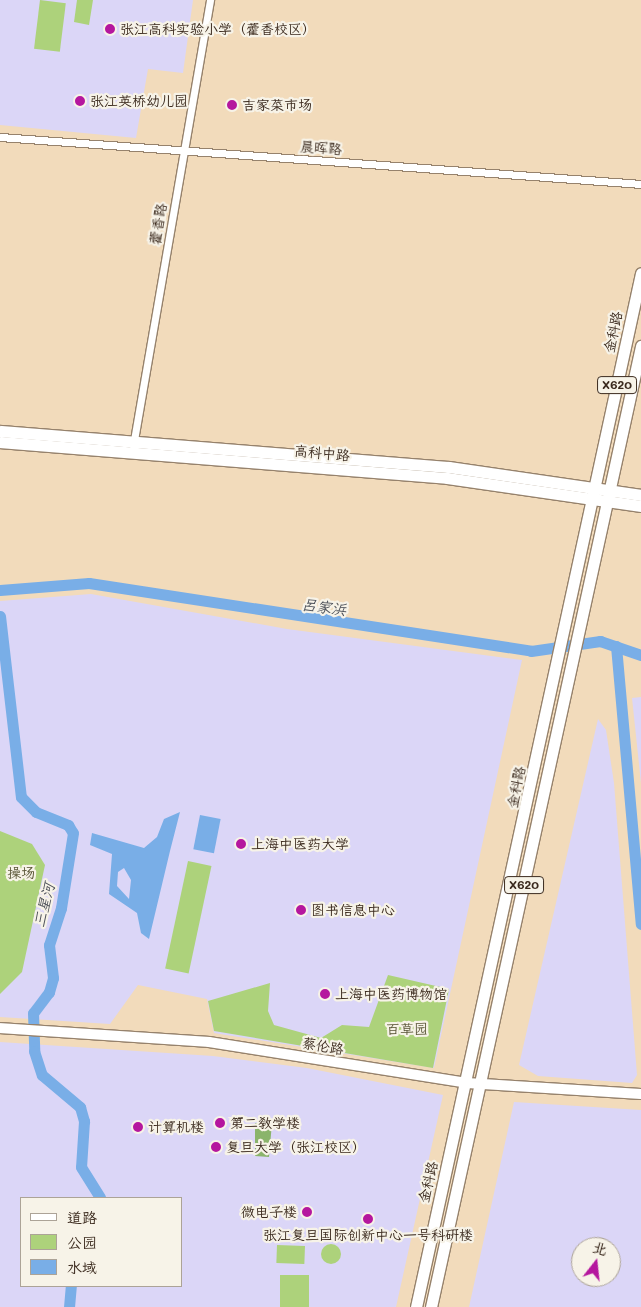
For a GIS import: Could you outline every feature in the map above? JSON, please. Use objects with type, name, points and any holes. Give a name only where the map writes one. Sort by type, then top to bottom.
[{"type":"main road","name":"金科路","points":[[416,1307],[565,634],[641,273]]},
{"type":"main road","name":"金科路","points":[[431,1307],[641,346]]},
{"type":"main road","name":"高科中路","points":[[0,431],[133,447],[609,495],[641,495]]},
{"type":"main road","name":"高科中路","points":[[0,442],[133,447]]},
{"type":"main road","name":"高科中路","points":[[609,495],[641,506]]},
{"type":"street","name":"藿香路","points":[[133,447],[210,0]]},
{"type":"street","name":"晨晖路","points":[[0,137],[641,184]]},
{"type":"street","name":"蔡伦路","points":[[0,1030],[229,1044],[466,1086],[641,1098]]},
{"type":"street","name":"蔡伦路","points":[[480,1087],[641,1094]]},
{"type":"shaded area","points":[[0,0],[193,0],[183,73],[148,69],[136,138],[0,125]]},
{"type":"shaded area","name":"上海中医药大学","points":[[91,594],[287,629],[522,660],[434,1068],[214,1033],[207,999],[138,985],[110,1024],[0,1017],[0,601]]},
{"type":"shaded area","points":[[641,697],[641,783],[632,698]]},
{"type":"shaded area","points":[[598,719],[606,730],[614,783],[637,1075],[632,1083],[538,1076],[519,1065]]},
{"type":"shaded area","name":"复旦大学（张江校区）","points":[[0,1042],[213,1056],[307,1068],[443,1095],[396,1307],[0,1307]]},
{"type":"shaded area","points":[[514,1102],[641,1110],[641,1307],[469,1307]]},
{"type":"green space","points":[[40,0],[66,3],[60,52],[34,49]]},
{"type":"green space","points":[[77,0],[93,0],[89,25],[74,22]]},
{"type":"green space","name":"操场","points":[[0,831],[32,844],[45,865],[22,972],[0,994]]},
{"type":"green space","points":[[188,861],[211,866],[189,974],[165,969]]},
{"type":"green space","name":"百草园","points":[[388,975],[449,989],[433,1068],[214,1031],[208,1001],[270,983],[268,1011],[274,1025],[321,1038],[342,1025],[369,1027]]},
{"type":"green space","points":[[255,1123],[272,1123],[269,1157],[255,1156]]},
{"type":"green space","points":[[331,1244],[338,1247],[341,1254],[338,1261],[331,1264],[324,1261],[321,1254],[324,1247]]},
{"type":"green space","points":[[277,1245],[305,1246],[304,1264],[276,1263]]},
{"type":"green space","points":[[280,1275],[309,1275],[309,1307],[280,1307]]},
{"type":"water","points":[[180,812],[149,939],[141,933],[137,913],[109,894],[112,854],[90,845],[92,833],[144,848],[157,837],[164,819]],"holes":[[[124,868],[131,880],[129,899],[117,886],[118,872]]]},
{"type":"water","points":[[200,815],[221,819],[214,853],[193,849]]},
{"type":"waterway","name":"吕家浜","points":[[0,590],[89,583],[531,651],[600,641],[641,655]]},
{"type":"waterway","name":"三星河","points":[[0,616],[21,797],[36,812],[68,825],[73,833],[61,908],[49,945],[53,978],[49,992],[33,1013],[34,1051],[42,1075],[80,1107],[84,1121],[81,1167],[99,1197]]},
{"type":"waterway","points":[[616,646],[641,924]]},
{"type":"waterway","name":"三星河","points":[[69,1307],[71,1287]]},
{"type":"place","name":"张江高科实验小学（藿香校区）","points":[[110,29]]},
{"type":"place","name":"张江英桥幼儿园","points":[[80,101]]},
{"type":"place","name":"吉家菜市场","points":[[232,105]]},
{"type":"place","name":"上海中医药大学","points":[[241,844]]},
{"type":"place","name":"图书信息中心","points":[[301,910]]},
{"type":"place","name":"上海中医药博物馆","points":[[325,994]]},
{"type":"place","name":"第二教学楼","points":[[220,1123]]},
{"type":"place","name":"计算机楼","points":[[138,1127]]},
{"type":"place","name":"复旦大学（张江校区）","points":[[216,1147]]},
{"type":"place","name":"微电子楼","points":[[307,1212]]},
{"type":"place","name":"张江复旦国际创新中心一号科研楼","points":[[368,1219]]}]
